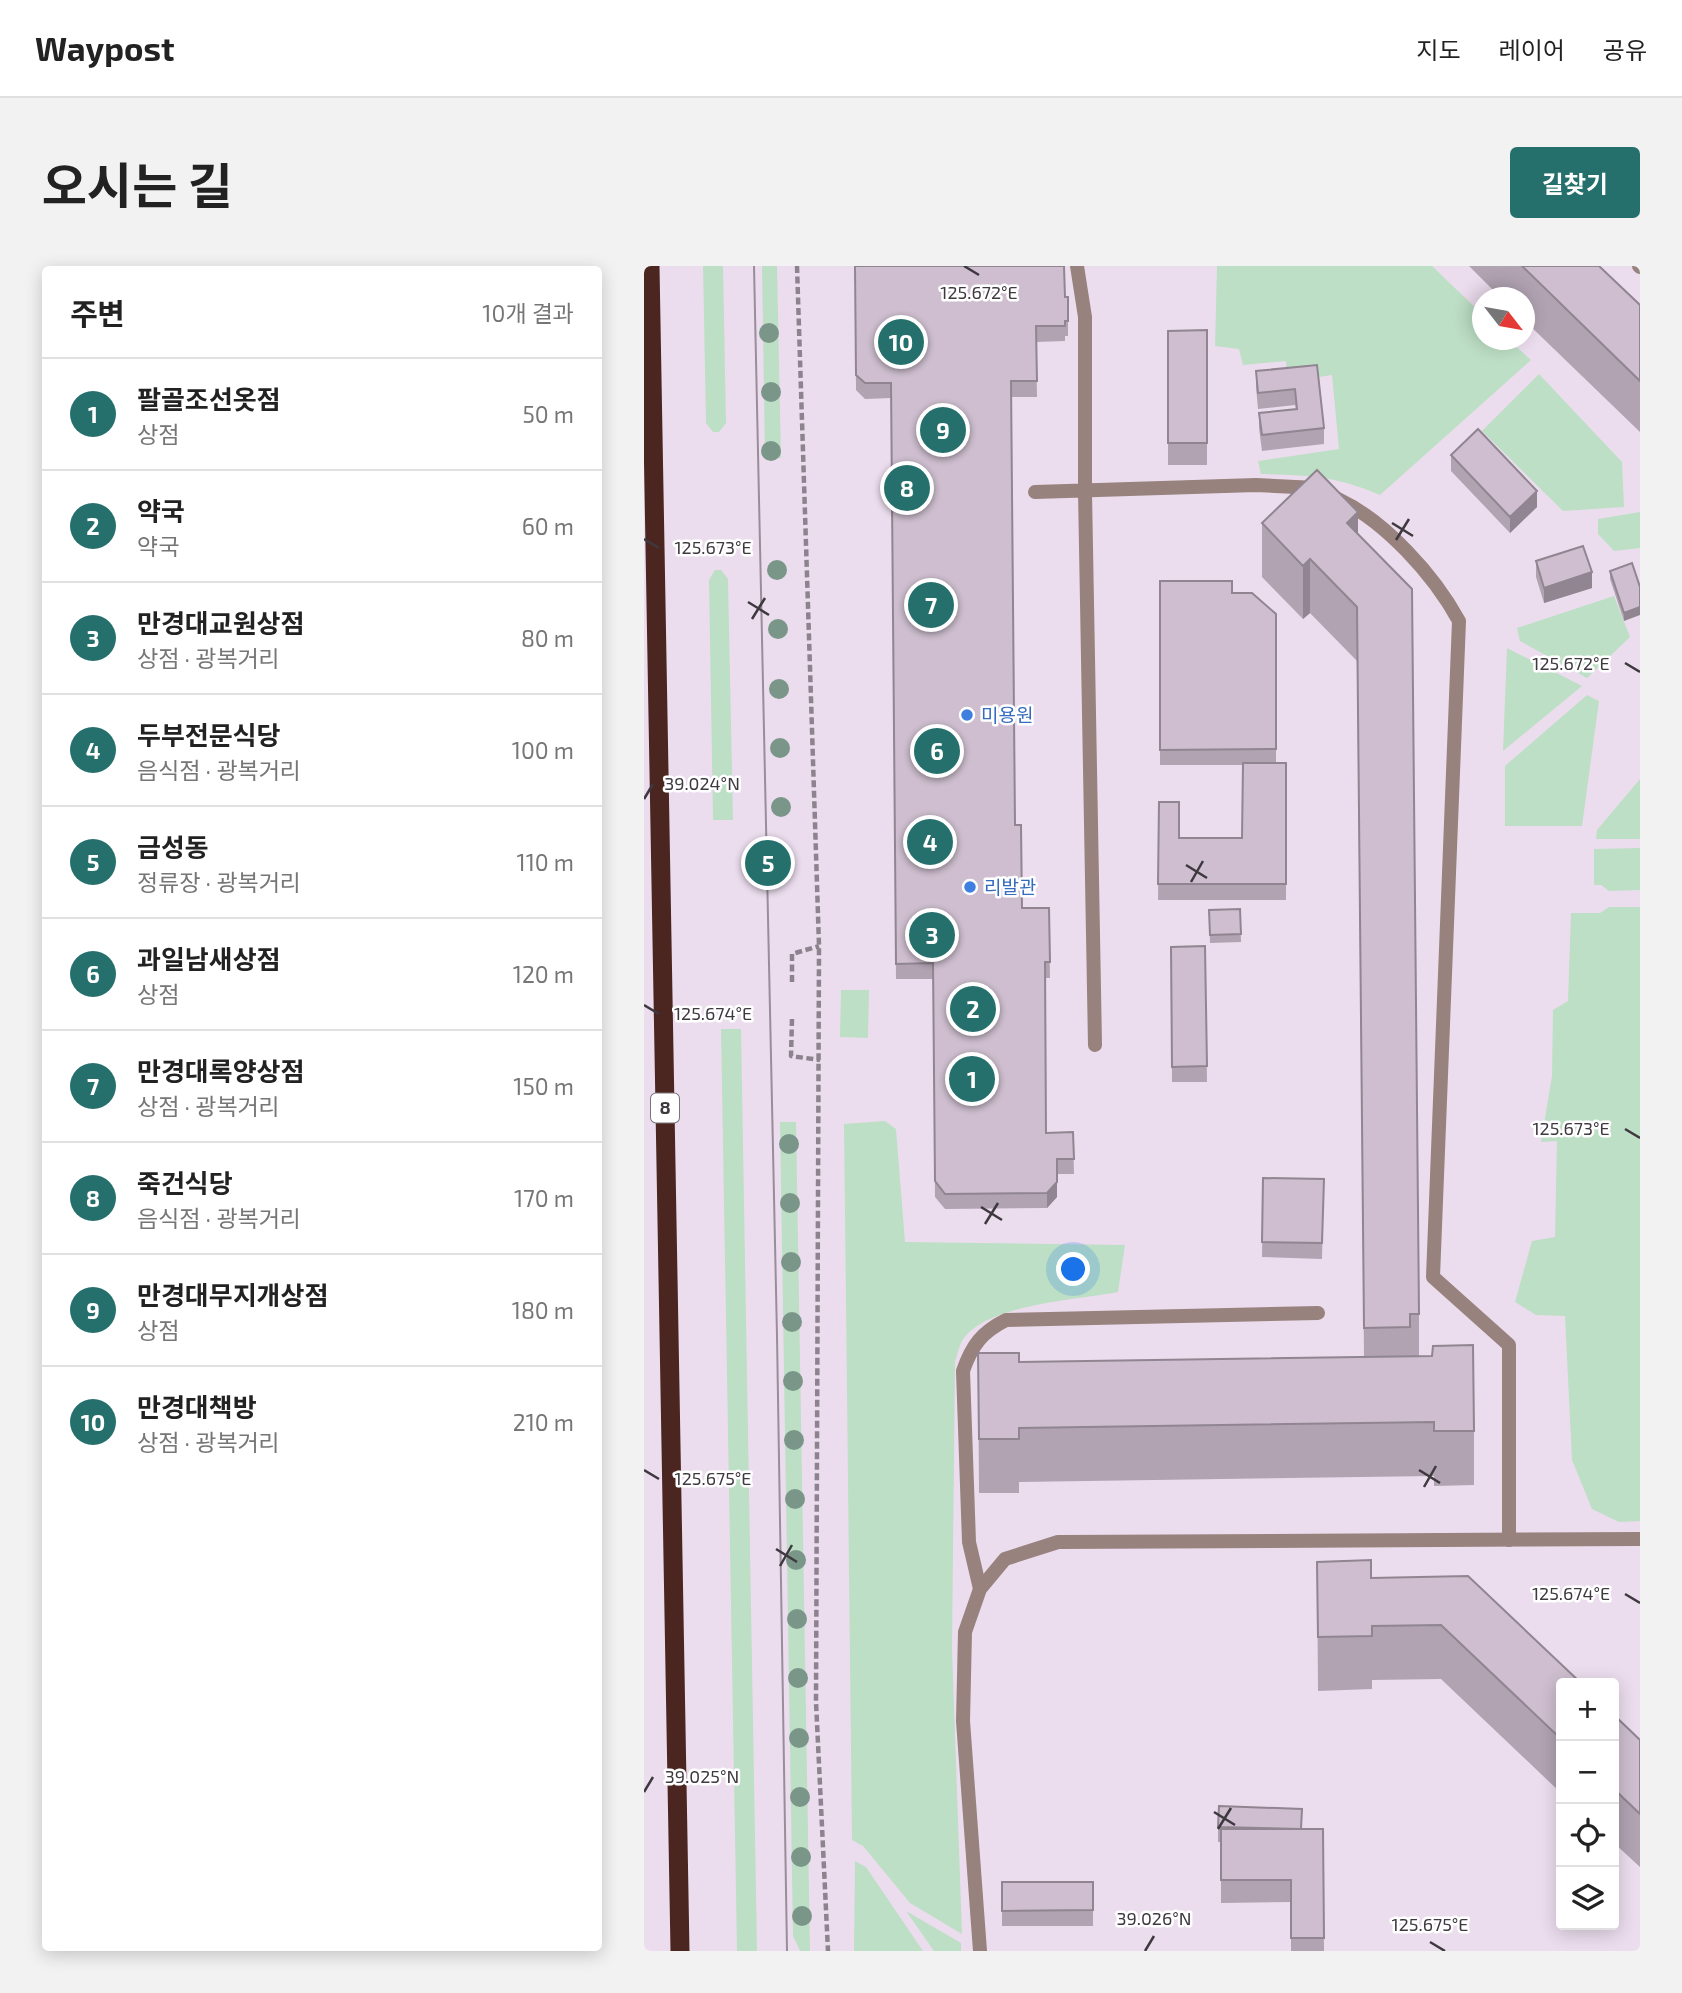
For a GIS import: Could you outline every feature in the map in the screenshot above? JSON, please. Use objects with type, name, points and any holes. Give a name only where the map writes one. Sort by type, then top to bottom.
[{"type":"highway","name":"8","points":[[650,266],[680,1951]]},
{"type":"street","points":[[1077,266],[1085,317],[1085,492],[1096,1045]]},
{"type":"street","points":[[1035,492],[1311,486],[1352,505],[1423,566],[1444,592],[1459,621],[1433,1278],[1509,1345],[1509,1540]]},
{"type":"street","points":[[980,1589],[969,1542],[963,1371],[971,1348],[986,1330],[1006,1320],[1318,1313]]},
{"type":"street","points":[[979,1951],[963,1721],[965,1632],[980,1589],[1005,1559],[1058,1542],[1640,1539]]},
{"type":"path","points":[[797,266],[819,946],[816,1702],[828,1951]]},
{"type":"path","points":[[792,982],[792,954],[819,946]]},
{"type":"path","points":[[792,1019],[791,1056],[820,1060]]},
{"type":"green space","points":[[703,266],[723,266],[726,423],[719,432],[713,432],[706,423]]},
{"type":"green space","points":[[762,266],[777,266],[781,458],[765,458]]},
{"type":"green space","points":[[1217,266],[1432,266],[1472,304],[1472,350],[1520,350],[1531,360],[1380,495],[1350,484],[1322,478],[1261,474],[1258,461],[1339,449],[1332,375],[1287,382],[1286,361],[1243,365],[1239,349],[1215,346]]},
{"type":"green space","points":[[1539,374],[1622,462],[1624,507],[1563,511],[1482,431]]},
{"type":"green space","points":[[1640,512],[1640,548],[1614,551],[1598,534],[1598,519]]},
{"type":"green space","points":[[715,570],[721,570],[728,579],[733,820],[713,820],[709,580]]},
{"type":"green space","points":[[1614,596],[1630,637],[1587,678],[1520,641],[1517,628]]},
{"type":"green space","points":[[1507,648],[1582,686],[1503,751]]},
{"type":"green space","points":[[1587,695],[1599,701],[1582,826],[1505,826],[1505,766]]},
{"type":"green space","points":[[1640,779],[1640,839],[1596,839],[1597,830]]},
{"type":"green space","points":[[1640,848],[1640,890],[1609,891],[1601,885],[1594,885],[1594,849]]},
{"type":"green space","points":[[1609,907],[1640,907],[1640,1521],[1619,1522],[1592,1509],[1572,1460],[1565,1316],[1536,1315],[1515,1302],[1532,1241],[1555,1237],[1557,1141],[1541,1142],[1552,1076],[1553,1010],[1568,1001],[1571,913],[1600,913]]},
{"type":"green space","points":[[841,990],[869,990],[868,1038],[840,1037]]},
{"type":"green space","points":[[721,1029],[741,1029],[757,1951],[737,1951]]},
{"type":"green space","points":[[885,1121],[896,1129],[905,1242],[1125,1245],[1118,1292],[1033,1306],[990,1319],[973,1329],[962,1341],[955,1362],[952,1649],[962,1934],[910,1903],[863,1846],[852,1840],[844,1124]]},
{"type":"green space","points":[[780,1122],[796,1122],[810,1951],[800,1951],[793,1936]]},
{"type":"green space","points":[[855,1861],[866,1867],[923,1951],[854,1951]]},
{"type":"green space","points":[[906,1911],[961,1943],[961,1951],[934,1951]]},
{"type":"building","points":[[855,266],[1064,266],[1068,321],[1065,321],[1065,326],[1036,326],[1037,381],[1011,381],[1015,825],[1021,825],[1022,908],[1049,908],[1050,962],[1045,962],[1046,1133],[1073,1132],[1074,1159],[1057,1159],[1057,1182],[1047,1193],[945,1194],[935,1181],[933,963],[896,964],[891,383],[865,383],[856,375]]},
{"type":"building","points":[[1522,266],[1599,266],[1640,305],[1640,381]]},
{"type":"building","points":[[1207,330],[1207,443],[1168,443],[1168,331]]},
{"type":"building","points":[[1317,365],[1324,428],[1262,435],[1259,413],[1297,409],[1295,389],[1258,393],[1256,371]]},
{"type":"building","points":[[1478,429],[1537,491],[1510,517],[1451,455]]},
{"type":"building","points":[[1317,470],[1358,512],[1347,523],[1412,589],[1419,1314],[1410,1314],[1410,1327],[1364,1328],[1357,607],[1310,559],[1303,566],[1262,523]]},
{"type":"building","points":[[1583,546],[1592,572],[1544,588],[1536,561]]},
{"type":"building","points":[[1632,563],[1640,587],[1640,607],[1624,613],[1610,571]]},
{"type":"building","points":[[1160,581],[1232,581],[1232,593],[1252,593],[1276,614],[1276,749],[1160,750]]},
{"type":"building","points":[[1243,763],[1286,763],[1286,884],[1158,884],[1159,802],[1179,802],[1179,838],[1242,838]]},
{"type":"building","points":[[1240,909],[1241,934],[1210,935],[1209,910]]},
{"type":"building","points":[[1205,946],[1207,1066],[1172,1067],[1171,947]]},
{"type":"building","points":[[1263,1178],[1324,1179],[1322,1243],[1262,1242]]},
{"type":"building","points":[[1473,1345],[1474,1431],[1434,1431],[1434,1422],[1019,1428],[1019,1439],[979,1439],[978,1353],[1019,1353],[1019,1362],[1432,1356],[1433,1346]]},
{"type":"building","points":[[1371,1560],[1371,1578],[1468,1576],[1576,1678],[1556,1678],[1556,1734],[1441,1625],[1372,1626],[1372,1636],[1318,1637],[1317,1562]]},
{"type":"building","points":[[1619,1720],[1640,1740],[1640,1814],[1619,1794]]},
{"type":"building","points":[[1219,1806],[1302,1809],[1301,1829],[1218,1827]]},
{"type":"building","points":[[1221,1829],[1323,1829],[1324,1938],[1291,1938],[1291,1880],[1221,1880]]},
{"type":"building","points":[[1002,1882],[1093,1882],[1093,1910],[1002,1911]]},
{"type":"tram line","points":[[754,266],[787,1951]]},
{"type":"place","name":"만경대책방","points":[[901,342]]},
{"type":"place","name":"만경대무지개상점","points":[[943,430]]},
{"type":"place","name":"죽건식당","points":[[907,488]]},
{"type":"place","name":"만경대록양상점","points":[[931,605]]},
{"type":"place","name":"미용원","points":[[967,715]]},
{"type":"place","name":"과일남새상점","points":[[937,751]]},
{"type":"place","name":"두부전문식당","points":[[930,842]]},
{"type":"place","name":"금성동","points":[[768,863]]},
{"type":"place","name":"리발관","points":[[970,887]]},
{"type":"place","name":"만경대교원상점","points":[[932,935]]},
{"type":"place","name":"약국","points":[[973,1009]]},
{"type":"place","name":"팔골조선옷점","points":[[972,1079]]}]
